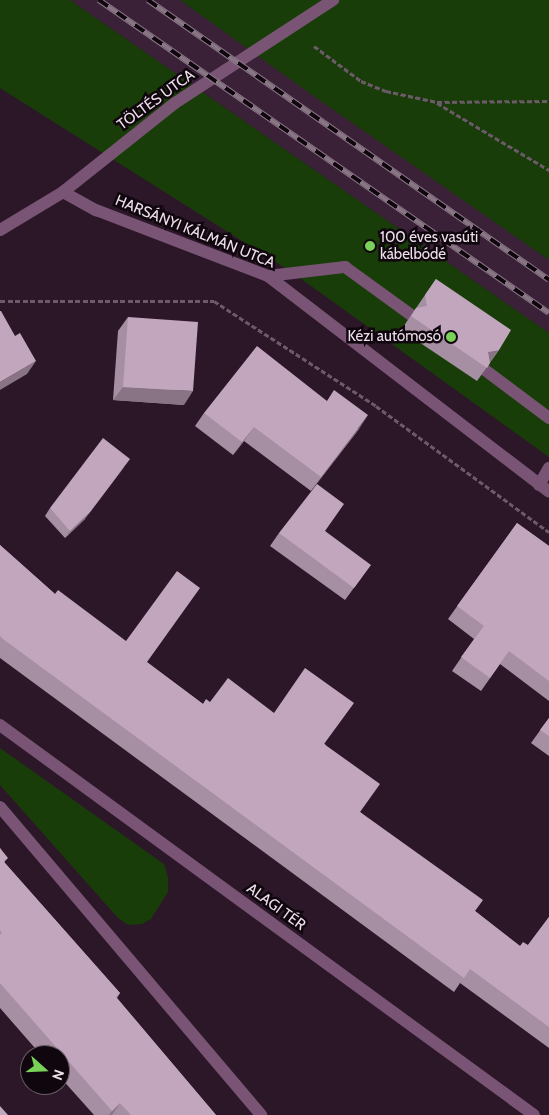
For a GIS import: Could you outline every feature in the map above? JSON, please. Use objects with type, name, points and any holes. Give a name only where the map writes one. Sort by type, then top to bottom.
[{"type":"street","name":"TÖLTÉS UTCA","points":[[0,230],[63,192],[175,103],[333,0]]},
{"type":"street","name":"HARSÁNYI KÁLMÁN UTCA","points":[[63,192],[96,210],[268,276],[544,489]]},
{"type":"street","points":[[268,276],[345,267],[411,315]]},
{"type":"street","points":[[485,370],[549,418]]},
{"type":"street","points":[[544,489],[549,468]]},
{"type":"street","name":"ALAGI TÉR","points":[[0,725],[534,1115]]},
{"type":"street","points":[[0,807],[261,1115]]},
{"type":"path","points":[[314,46],[361,81],[386,91],[436,102],[549,101]]},
{"type":"path","points":[[436,102],[549,170]]},
{"type":"path","points":[[0,301],[214,302],[376,406],[549,532]]},
{"type":"shaded area","points":[[70,0],[180,0],[549,260],[549,333]]},
{"type":"green space","points":[[0,0],[70,0],[549,333],[549,457],[293,273],[0,88]]},
{"type":"green space","points":[[180,0],[549,0],[549,260],[315,97]]},
{"type":"green space","points":[[0,748],[164,864],[168,877],[168,892],[151,919],[142,924],[128,925],[118,918],[0,785]]},
{"type":"building","name":"Kézi autómosó","points":[[436,279],[511,330],[499,350],[488,352],[490,363],[487,368],[411,316],[416,308],[427,306],[425,295]]},
{"type":"building","points":[[0,311],[15,336],[20,333],[36,361],[0,382]]},
{"type":"building","points":[[128,317],[198,322],[193,391],[123,387]]},
{"type":"building","points":[[257,346],[327,401],[334,390],[368,415],[321,477],[254,427],[242,442],[204,413]]},
{"type":"building","points":[[103,438],[130,459],[90,512],[70,531],[50,508]]},
{"type":"building","points":[[317,484],[344,504],[325,531],[371,565],[354,588],[279,533]]},
{"type":"building","points":[[517,523],[549,546],[549,681],[509,651],[490,678],[461,657],[484,626],[457,606]]},
{"type":"building","points":[[0,545],[55,594],[58,590],[126,641],[177,571],[200,588],[147,662],[203,704],[206,699],[210,702],[228,678],[274,713],[305,668],[354,703],[324,744],[380,784],[360,812],[483,900],[475,911],[520,946],[523,942],[528,945],[549,917],[549,1027],[470,969],[464,978],[3,639],[0,636]]},
{"type":"building","points":[[549,718],[549,736],[540,730]]},
{"type":"building","points":[[0,848],[8,858],[4,862],[120,993],[116,997],[216,1115],[131,1115],[120,1103],[112,1111],[70,1063],[70,1045],[54,1045],[0,983],[0,935],[2,933],[0,930]]},
{"type":"building","points":[[0,1106],[8,1115],[0,1115]]},
{"type":"railway","points":[[99,0],[549,313]]},
{"type":"railway","points":[[148,0],[549,280]]},
{"type":"place","name":"100 éves vasúti kábelbódé","points":[[370,246]]},
{"type":"place","name":"Kézi autómosó","points":[[451,337]]}]
